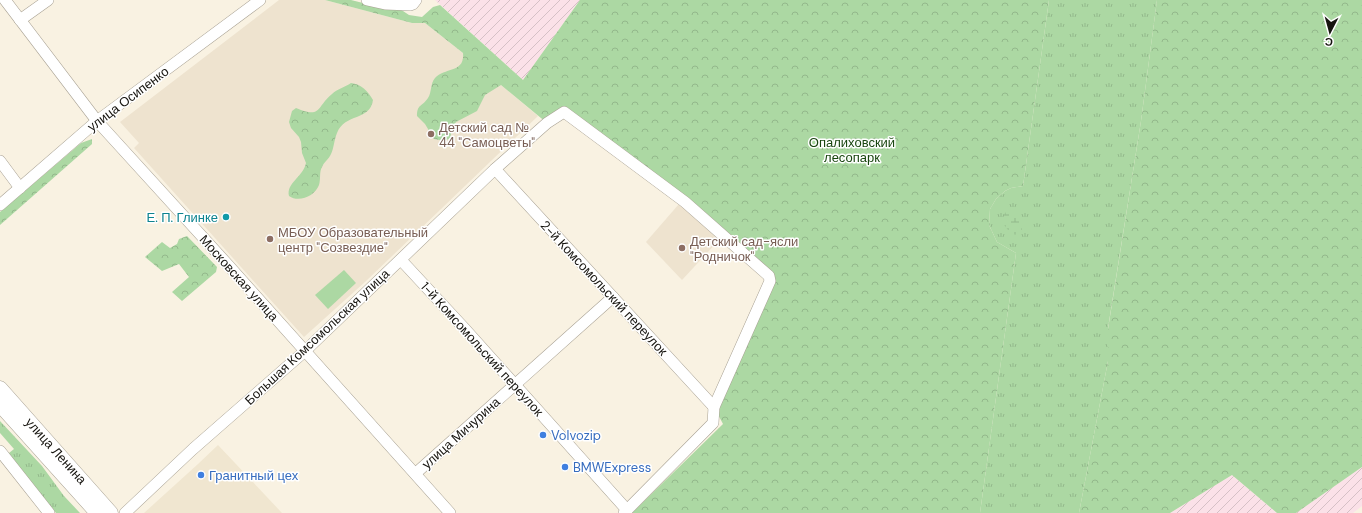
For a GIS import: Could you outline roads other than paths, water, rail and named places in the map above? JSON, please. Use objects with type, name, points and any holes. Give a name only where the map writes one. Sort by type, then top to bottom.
[{"type":"main road","name":"улица Ленина","points":[[0,388],[111,513]]},
{"type":"main road","name":"улица Ленина","points":[[0,405],[97,513]]},
{"type":"street","name":"Московская улица","points":[[5,0],[97,121],[416,473],[450,513]]},
{"type":"street","points":[[20,20],[48,0]]},
{"type":"street","name":"улица Осипенко","points":[[0,205],[97,121],[260,0]]},
{"type":"street","points":[[367,0],[384,4],[410,5],[416,0]]},
{"type":"street","name":"Большая Комсомольская улица","points":[[125,513],[193,449],[305,351],[495,169],[547,123],[564,112],[685,202],[769,276],[769,284],[714,407]]},
{"type":"street","points":[[0,161],[20,188]]},
{"type":"street","name":"2-й Комсомольский переулок","points":[[495,169],[714,407]]},
{"type":"street","name":"1-й Комсомольский переулок","points":[[401,260],[465,329],[625,512]]},
{"type":"street","name":"улица Мичурина","points":[[416,473],[613,296]]},
{"type":"street","points":[[625,512],[713,423],[714,407]]},
{"type":"street","points":[[0,451],[49,513]]},
{"type":"place","name":"Детский сад № 44 \"Самоцветы\"","points":[[431,134]]},
{"type":"place","name":"Е. П. Глинке","points":[[226,217]]},
{"type":"place","name":"МБОУ Образовательный центр \"Созвездие\"","points":[[270,239]]},
{"type":"place","name":"Детский сад-ясли \"Родничок\"","points":[[682,248]]},
{"type":"place","name":"Volvozip","points":[[543,435]]},
{"type":"place","name":"BMWExpress","points":[[565,467]]},
{"type":"place","name":"Гранитный цех","points":[[201,475]]},
{"type":"park label","name":"Опалиховский лесопарк","points":[[852,150]]}]
